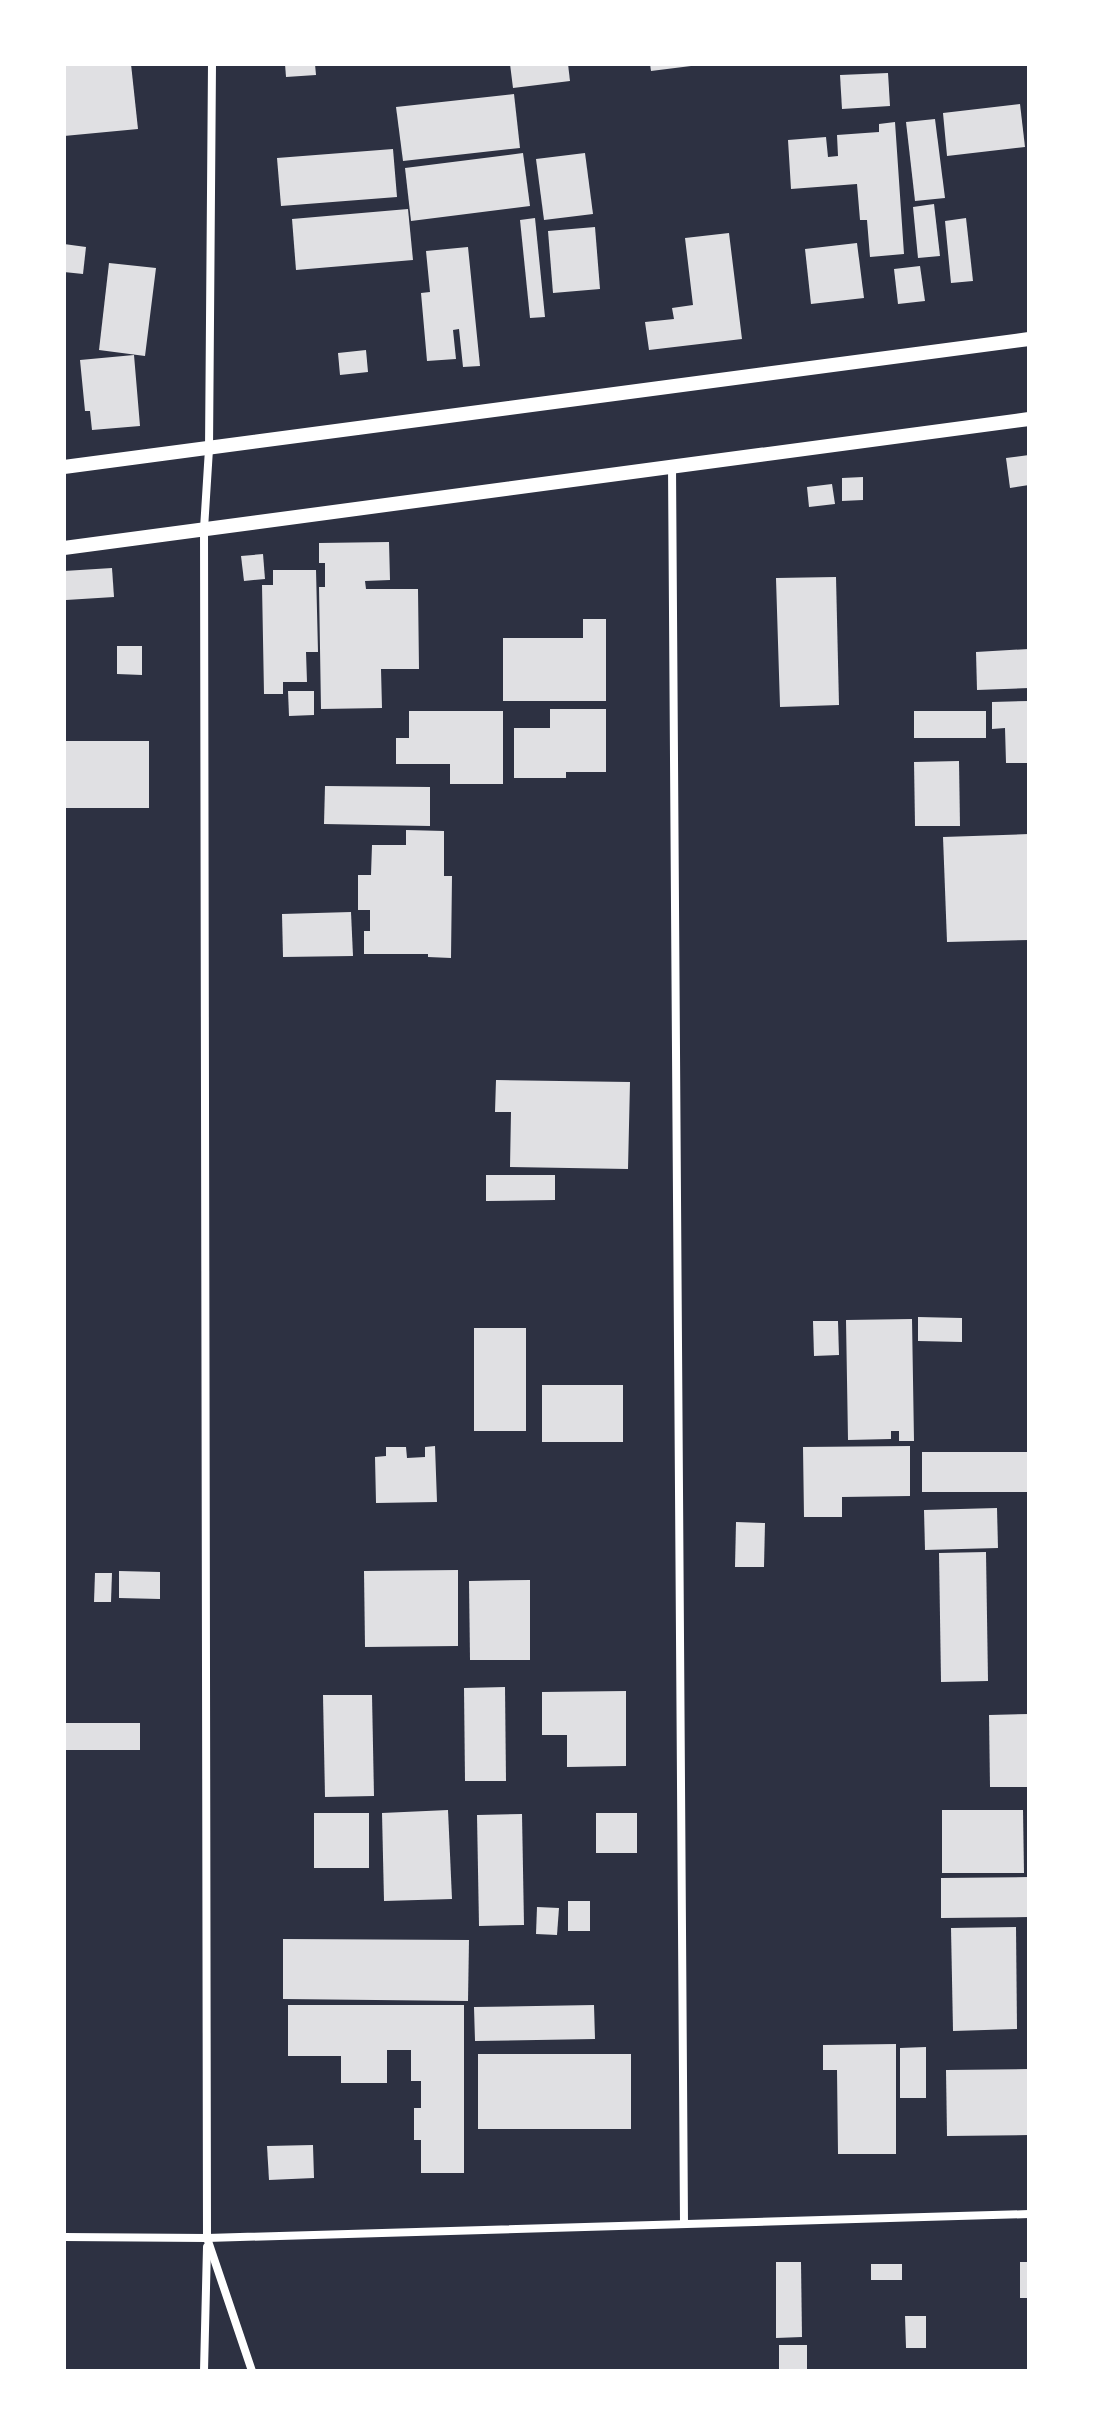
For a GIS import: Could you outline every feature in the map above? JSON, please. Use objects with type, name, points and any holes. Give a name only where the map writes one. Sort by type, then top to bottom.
[{"type":"street","points":[[204,2371],[207,2238],[204,529],[209,449],[212,64]]},
{"type":"street","points":[[64,467],[1029,339]]},
{"type":"street","points":[[64,548],[1029,419]]},
{"type":"street","points":[[672,466],[684,2223]]},
{"type":"street","points":[[64,2237],[207,2238],[1029,2214]]},
{"type":"street","points":[[207,2238],[252,2371]]},
{"type":"building","points":[[64,64],[131,64],[138,129],[64,136]]},
{"type":"building","points":[[285,64],[315,64],[316,75],[286,77]]},
{"type":"building","points":[[510,64],[568,64],[570,81],[513,88]]},
{"type":"building","points":[[650,64],[691,64],[691,66],[651,71]]},
{"type":"building","points":[[888,73],[890,106],[842,109],[840,75]]},
{"type":"building","points":[[514,94],[520,148],[403,161],[396,107]]},
{"type":"building","points":[[1020,104],[1025,147],[947,156],[943,113]]},
{"type":"building","points":[[935,119],[945,198],[915,201],[906,122]]},
{"type":"building","points":[[895,122],[904,254],[870,257],[867,220],[860,220],[857,184],[791,189],[788,140],[826,137],[828,157],[838,156],[837,135],[879,132],[879,124]]},
{"type":"building","points":[[393,149],[397,197],[281,206],[277,158]]},
{"type":"building","points":[[523,153],[530,206],[411,221],[405,168]]},
{"type":"building","points":[[585,153],[593,214],[544,220],[536,159]]},
{"type":"building","points":[[934,204],[940,256],[918,258],[913,207]]},
{"type":"building","points":[[408,209],[413,260],[296,270],[292,219]]},
{"type":"building","points":[[535,218],[545,317],[530,318],[520,220]]},
{"type":"building","points":[[966,218],[973,281],[951,283],[945,221]]},
{"type":"building","points":[[595,227],[600,289],[553,293],[548,231]]},
{"type":"building","points":[[729,233],[742,339],[649,350],[645,322],[674,319],[672,308],[693,305],[685,238]]},
{"type":"building","points":[[857,243],[864,298],[811,304],[805,249]]},
{"type":"building","points":[[64,244],[86,247],[83,274],[64,272]]},
{"type":"building","points":[[468,247],[480,366],[463,367],[459,329],[453,330],[456,359],[427,361],[421,293],[430,292],[426,251]]},
{"type":"building","points":[[109,263],[156,268],[145,356],[99,350]]},
{"type":"building","points":[[920,266],[925,301],[898,304],[894,269]]},
{"type":"building","points":[[366,350],[368,372],[340,375],[338,353]]},
{"type":"building","points":[[134,355],[140,426],[92,430],[90,411],[85,411],[80,360]]},
{"type":"building","points":[[1029,455],[1029,485],[1010,488],[1006,458]]},
{"type":"building","points":[[863,477],[863,500],[842,501],[842,478]]},
{"type":"building","points":[[832,484],[835,504],[809,507],[807,487]]},
{"type":"building","points":[[389,542],[390,580],[365,581],[366,589],[418,589],[419,669],[381,669],[382,708],[321,709],[319,587],[325,587],[325,563],[319,563],[319,543]]},
{"type":"building","points":[[263,554],[265,579],[244,581],[241,556]]},
{"type":"building","points":[[112,568],[114,597],[66,600],[64,571]]},
{"type":"building","points":[[273,570],[316,570],[318,652],[306,652],[307,682],[283,682],[283,694],[264,694],[262,585],[273,585]]},
{"type":"building","points":[[836,577],[839,705],[780,707],[776,578]]},
{"type":"building","points":[[583,619],[606,619],[606,701],[503,701],[503,638],[583,638]]},
{"type":"building","points":[[117,646],[142,646],[142,675],[117,674]]},
{"type":"building","points":[[1029,649],[1029,688],[977,690],[976,652]]},
{"type":"building","points":[[288,691],[314,691],[314,715],[289,716]]},
{"type":"building","points":[[1029,701],[1029,763],[1006,763],[1005,728],[992,729],[992,702]]},
{"type":"building","points":[[550,709],[606,709],[606,772],[566,772],[566,778],[514,778],[514,728],[550,728]]},
{"type":"building","points":[[409,711],[503,711],[503,784],[450,784],[450,764],[396,764],[396,738],[409,738]]},
{"type":"building","points":[[914,711],[986,711],[986,738],[914,738]]},
{"type":"building","points":[[64,741],[149,741],[149,808],[64,808]]},
{"type":"building","points":[[959,761],[960,826],[915,826],[914,762]]},
{"type":"building","points":[[325,786],[430,787],[430,826],[324,824]]},
{"type":"building","points":[[406,830],[444,831],[444,876],[452,876],[451,958],[428,957],[428,954],[364,954],[364,931],[370,931],[370,910],[358,910],[358,875],[371,875],[372,845],[406,845]]},
{"type":"building","points":[[1029,834],[1029,940],[947,942],[943,837]]},
{"type":"building","points":[[351,912],[353,956],[283,957],[282,914]]},
{"type":"building","points":[[496,1080],[630,1082],[628,1169],[510,1167],[511,1112],[495,1112]]},
{"type":"building","points":[[486,1175],[555,1175],[555,1200],[486,1201]]},
{"type":"building","points":[[918,1317],[962,1318],[962,1342],[918,1341]]},
{"type":"building","points":[[912,1319],[914,1441],[899,1441],[899,1431],[891,1431],[891,1439],[848,1440],[846,1320]]},
{"type":"building","points":[[813,1321],[838,1321],[839,1355],[814,1356]]},
{"type":"building","points":[[474,1328],[526,1328],[526,1431],[474,1431]]},
{"type":"building","points":[[542,1385],[623,1385],[623,1442],[542,1442]]},
{"type":"building","points":[[435,1446],[437,1502],[376,1503],[375,1457],[386,1456],[386,1447],[406,1447],[407,1458],[425,1457],[425,1447]]},
{"type":"building","points":[[910,1446],[910,1496],[842,1497],[842,1517],[804,1517],[803,1447]]},
{"type":"building","points":[[922,1452],[1029,1452],[1029,1492],[922,1492]]},
{"type":"building","points":[[997,1508],[998,1548],[925,1550],[924,1510]]},
{"type":"building","points":[[736,1522],[765,1523],[764,1567],[735,1567]]},
{"type":"building","points":[[986,1552],[988,1681],[941,1682],[939,1553]]},
{"type":"building","points":[[458,1570],[458,1646],[365,1647],[364,1571]]},
{"type":"building","points":[[119,1571],[160,1572],[160,1599],[119,1598]]},
{"type":"building","points":[[95,1573],[112,1573],[111,1602],[94,1602]]},
{"type":"building","points":[[530,1580],[530,1660],[470,1660],[469,1581]]},
{"type":"building","points":[[505,1687],[506,1781],[465,1781],[464,1688]]},
{"type":"building","points":[[626,1691],[626,1766],[567,1767],[567,1735],[542,1735],[542,1692]]},
{"type":"building","points":[[323,1695],[372,1695],[374,1796],[325,1797]]},
{"type":"building","points":[[1029,1714],[1029,1787],[990,1787],[989,1715]]},
{"type":"building","points":[[64,1723],[140,1723],[140,1750],[64,1750]]},
{"type":"building","points":[[448,1810],[452,1899],[384,1901],[382,1813]]},
{"type":"building","points":[[942,1810],[1023,1810],[1024,1873],[942,1873]]},
{"type":"building","points":[[314,1813],[369,1813],[369,1868],[314,1868]]},
{"type":"building","points":[[596,1813],[637,1813],[637,1853],[596,1853]]},
{"type":"building","points":[[522,1814],[524,1925],[479,1926],[477,1815]]},
{"type":"building","points":[[1029,1877],[1029,1917],[941,1918],[941,1878]]},
{"type":"building","points":[[568,1901],[590,1901],[590,1931],[568,1931]]},
{"type":"building","points":[[537,1907],[559,1908],[557,1935],[536,1934]]},
{"type":"building","points":[[1016,1927],[1017,2029],[953,2031],[951,1928]]},
{"type":"building","points":[[283,1939],[469,1940],[468,2001],[283,1999]]},
{"type":"building","points":[[288,2005],[464,2005],[464,2173],[421,2173],[421,2140],[414,2140],[414,2108],[421,2108],[421,2081],[411,2081],[411,2050],[387,2050],[387,2083],[341,2083],[341,2056],[288,2056]]},
{"type":"building","points":[[594,2005],[595,2039],[475,2041],[474,2007]]},
{"type":"building","points":[[896,2044],[896,2154],[838,2154],[837,2070],[823,2070],[823,2045]]},
{"type":"building","points":[[926,2047],[926,2098],[900,2098],[900,2048]]},
{"type":"building","points":[[478,2054],[631,2054],[631,2129],[478,2129]]},
{"type":"building","points":[[1029,2069],[1029,2135],[947,2136],[946,2070]]},
{"type":"building","points":[[313,2145],[314,2178],[269,2180],[267,2146]]},
{"type":"building","points":[[776,2262],[801,2262],[802,2337],[776,2338]]},
{"type":"building","points":[[1020,2262],[1029,2262],[1029,2298],[1020,2298]]},
{"type":"building","points":[[871,2264],[902,2264],[902,2280],[871,2280]]},
{"type":"building","points":[[905,2316],[926,2316],[926,2348],[906,2348]]},
{"type":"building","points":[[779,2345],[807,2345],[807,2371],[779,2371]]}]
